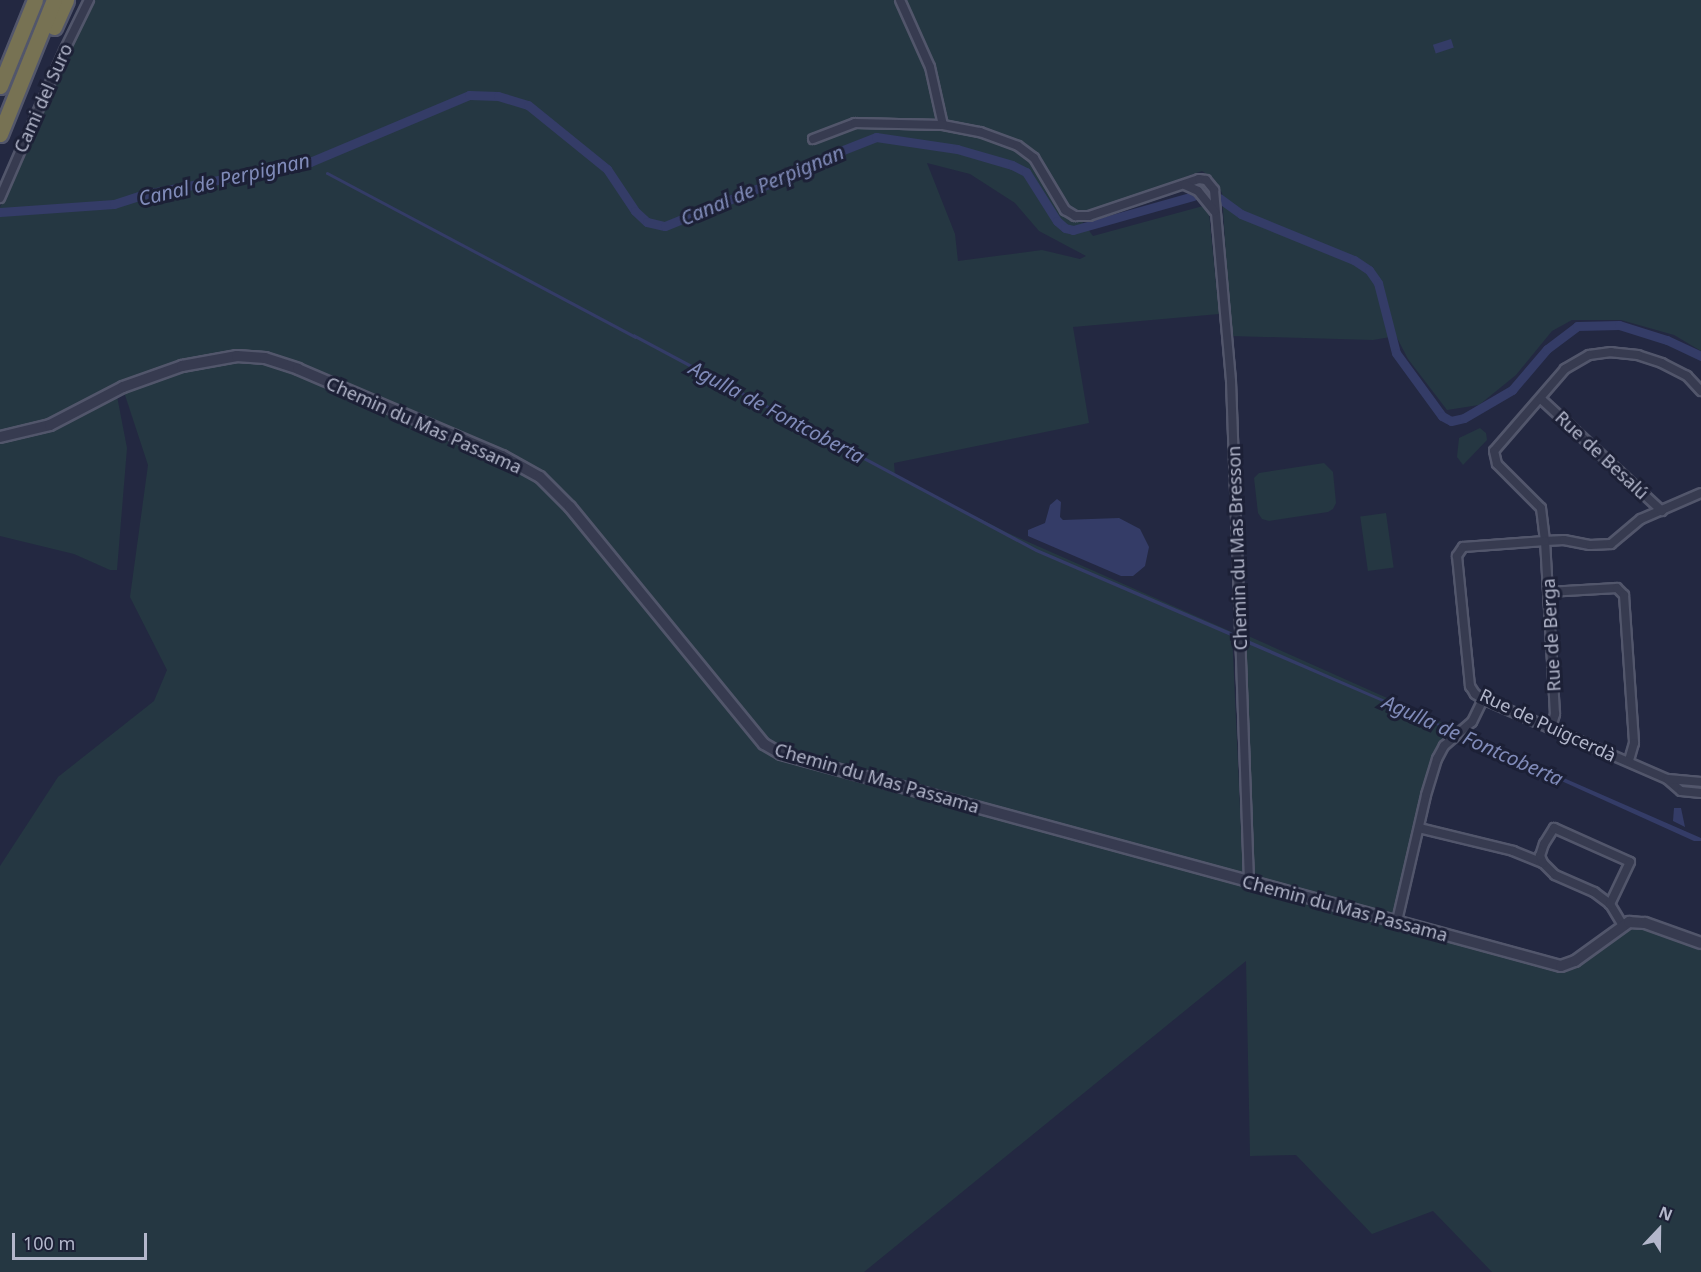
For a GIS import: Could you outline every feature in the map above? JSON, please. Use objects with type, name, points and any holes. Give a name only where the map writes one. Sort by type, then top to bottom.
[{"type":"highway","points":[[0,86],[35,0]]},
{"type":"highway","points":[[0,134],[54,0]]},
{"type":"highway","points":[[30,58],[52,31],[66,0]]},
{"type":"street","name":"Cami del Suro","points":[[0,198],[64,51],[89,0]]},
{"type":"street","points":[[900,0],[930,67],[943,125]]},
{"type":"street","name":"Chemin du Mas Bresson","points":[[813,139],[855,123],[943,125],[980,132],[1018,146],[1034,158],[1065,210],[1075,216],[1089,216],[1199,179],[1211,184],[1216,214],[1231,381],[1249,882]]},
{"type":"street","points":[[1185,185],[1198,191],[1216,214]]},
{"type":"street","points":[[1541,399],[1565,369],[1578,360],[1611,352],[1638,355],[1662,363],[1687,376],[1701,391]]},
{"type":"street","name":"Chemin du Mas Passama","points":[[0,437],[50,425],[123,387],[182,366],[237,356],[265,358],[298,369],[502,456],[540,477],[570,507],[764,744],[781,754],[1561,966],[1575,962],[1623,926]]},
{"type":"street","name":"Rue de Besalú","points":[[1541,399],[1662,511]]},
{"type":"street","name":"Rue de Berga","points":[[1541,399],[1496,447],[1494,457],[1497,464],[1541,508],[1555,714],[1551,728]]},
{"type":"street","points":[[1545,541],[1564,540],[1590,545],[1611,544],[1641,519],[1701,493]]},
{"type":"street","name":"Rue de Puigcerdà","points":[[1545,541],[1463,547],[1459,550],[1457,556],[1470,686],[1475,694],[1483,699],[1629,761],[1667,779],[1681,791],[1701,793]]},
{"type":"street","points":[[1548,592],[1617,588],[1624,595],[1634,743],[1629,761]]},
{"type":"street","points":[[1397,921],[1437,759],[1453,736],[1472,722],[1483,699]]},
{"type":"street","points":[[1667,779],[1701,782]]},
{"type":"street","points":[[1419,828],[1513,851],[1543,863]]},
{"type":"street","points":[[1610,904],[1629,862],[1554,828],[1540,856],[1543,863],[1555,875],[1594,892],[1610,904],[1623,926],[1629,921],[1645,923],[1700,940]]},
{"type":"shaded area","points":[[93,0],[896,0],[927,68],[940,129],[979,136],[1016,149],[1031,161],[1062,213],[1074,220],[1081,220],[1093,236],[1203,206],[1209,213],[1219,314],[1073,327],[1089,423],[894,463],[895,475],[1008,533],[1232,632],[1243,875],[783,749],[767,740],[543,473],[266,354],[181,361],[49,420],[0,432],[0,207],[67,53]],"holes":[[[927,163],[970,174],[1015,203],[1039,231],[1086,256],[1080,259],[1042,250],[958,261],[955,234]]]},
{"type":"shaded area","points":[[904,0],[1701,0],[1701,351],[1674,335],[1621,320],[1572,320],[1552,331],[1516,375],[1479,405],[1447,410],[1408,359],[1396,336],[1373,340],[1231,336],[1222,193],[1214,179],[1202,171],[1089,212],[1076,213],[1068,207],[1037,155],[1020,142],[981,128],[947,122],[934,66]]},
{"type":"shaded area","points":[[237,361],[264,363],[296,373],[500,461],[537,481],[566,511],[779,758],[1560,971],[1625,931],[1637,928],[1655,930],[1701,947],[1701,1272],[1492,1272],[1433,1211],[1372,1234],[1296,1155],[1250,1156],[1246,961],[864,1272],[0,1272],[0,866],[58,777],[154,701],[167,670],[130,597],[148,465],[124,392],[183,370]]},
{"type":"shaded area","points":[[117,396],[127,448],[117,570],[110,570],[74,554],[0,536],[0,441],[52,429]]},
{"type":"shaded area","points":[[1480,428],[1486,433],[1487,440],[1463,465],[1457,457],[1459,438]]},
{"type":"shaded area","points":[[1324,463],[1333,472],[1336,503],[1333,509],[1328,512],[1269,521],[1262,519],[1258,513],[1254,478],[1259,473]]},
{"type":"shaded area","points":[[1386,513],[1394,567],[1368,571],[1360,517]]},
{"type":"shaded area","points":[[1246,635],[1450,726],[1432,764],[1394,915],[1253,878]]},
{"type":"water","points":[[1451,39],[1454,48],[1436,53],[1433,45]]},
{"type":"water","points":[[634,334],[1037,549],[1240,636],[1240,640],[1036,552],[633,337]]},
{"type":"water","points":[[1057,499],[1061,502],[1060,517],[1063,520],[1119,518],[1140,529],[1149,547],[1145,566],[1133,576],[1121,576],[1028,536],[1028,530],[1045,523],[1050,505]]},
{"type":"water","points":[[1241,637],[1701,838],[1701,841],[1694,841],[1469,739],[1241,641]]},
{"type":"water","points":[[1674,808],[1681,808],[1685,827],[1673,821]]},
{"type":"waterway","name":"Canal de Perpignan","points":[[0,212],[114,204],[141,195],[310,162],[469,95],[498,96],[528,105],[607,169],[635,211],[647,222],[665,226],[808,168],[838,152],[876,137],[957,149],[1012,165],[1026,172],[1057,221],[1065,228],[1073,230],[1193,196]]},
{"type":"waterway","name":"Agulla de Fontcoberta","points":[[327,173],[635,337]]},
{"type":"waterway","name":"Canal de Perpignan","points":[[1219,198],[1241,214],[1354,260],[1369,270],[1378,283],[1396,353],[1442,416],[1451,421],[1464,418],[1512,390],[1547,349],[1577,326],[1619,325],[1667,340],[1701,356]]}]
